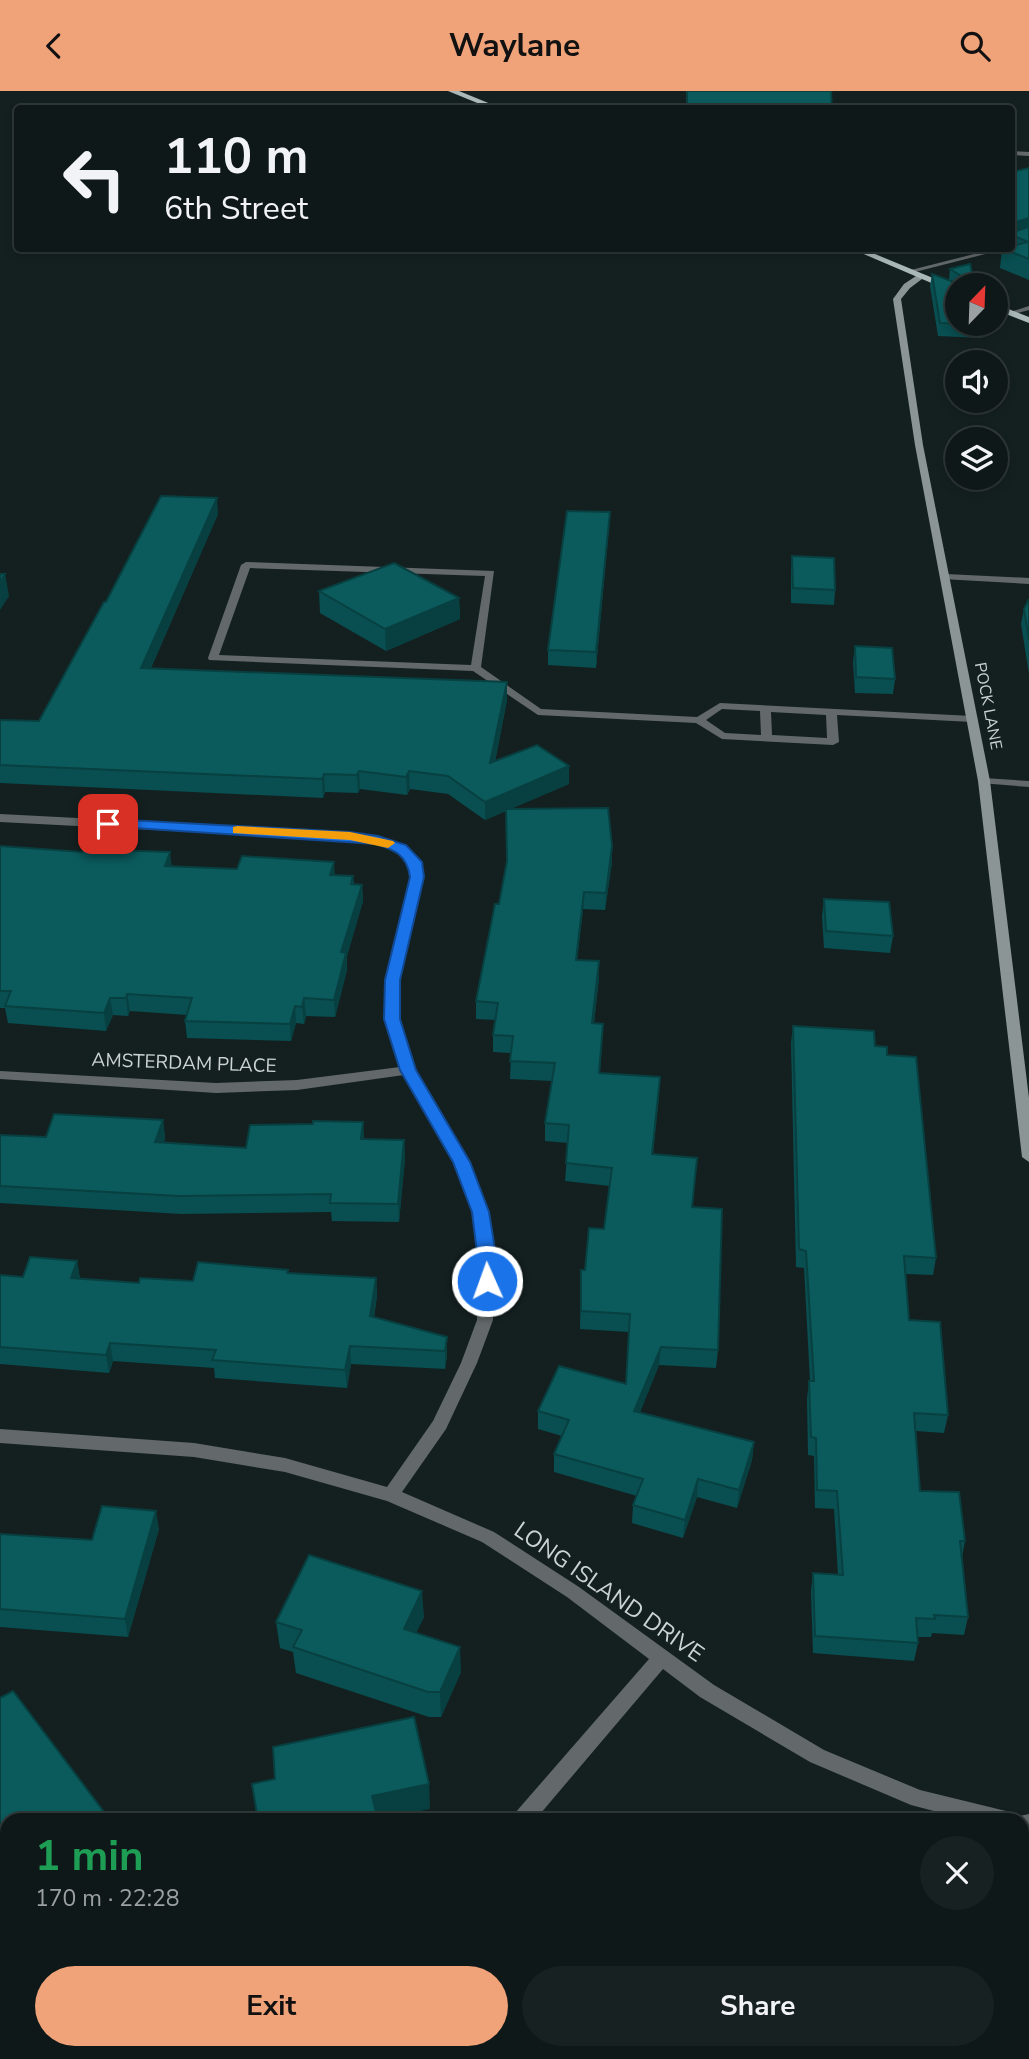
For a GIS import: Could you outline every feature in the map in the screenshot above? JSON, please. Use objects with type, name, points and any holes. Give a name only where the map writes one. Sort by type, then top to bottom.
[{"type":"main road","points":[[452,91],[489,105]]},
{"type":"main road","points":[[864,252],[945,286]]},
{"type":"main road","points":[[1008,312],[1029,320]]},
{"type":"street","points":[[963,252],[972,256]]},
{"type":"street","points":[[911,271],[989,252]]},
{"type":"street","name":"POCK LANE","points":[[922,276],[906,286],[897,299],[919,445],[984,781],[1029,1157]]},
{"type":"street","points":[[1012,313],[1029,308]]},
{"type":"street","points":[[476,668],[490,573],[246,565],[213,659],[476,668],[538,712],[699,720],[722,736],[833,742],[831,710]]},
{"type":"street","points":[[946,577],[1029,582]]},
{"type":"street","points":[[699,720],[720,706],[972,719]]},
{"type":"street","points":[[765,708],[767,739]]},
{"type":"street","points":[[984,781],[1029,784]]},
{"type":"street","points":[[0,818],[350,836],[378,840],[401,848],[415,862],[417,877],[393,980],[392,1019],[408,1070],[462,1162],[481,1212],[488,1262],[485,1320],[469,1363],[440,1424],[391,1495]]},
{"type":"street","name":"AMSTERDAM PLACE","points":[[0,1075],[216,1088],[297,1085],[408,1070]]},
{"type":"street","name":"LONG ISLAND DRIVE","points":[[0,1436],[194,1450],[285,1465],[391,1495],[488,1538],[573,1592],[707,1692],[817,1756],[918,1798],[978,1813]]},
{"type":"street","points":[[528,1813],[662,1657]]},
{"type":"building","points":[[687,91],[831,91],[832,105],[687,105]]},
{"type":"building","points":[[1029,168],[1029,218],[1015,222],[1015,171]]},
{"type":"building","points":[[1029,227],[1029,259],[1012,252],[1015,252],[1015,245],[1028,242],[1015,236],[1015,230]]},
{"type":"building","points":[[970,264],[972,273],[956,273],[950,269]]},
{"type":"building","points":[[932,274],[945,279],[945,323],[940,323]]},
{"type":"building","points":[[161,496],[217,498],[141,668],[507,682],[490,763],[537,745],[569,766],[485,802],[448,776],[409,771],[406,777],[359,771],[357,775],[324,774],[322,779],[0,765],[0,720],[39,721],[106,602]]},
{"type":"building","points":[[567,511],[610,512],[596,652],[548,650]]},
{"type":"building","points":[[792,556],[834,558],[835,590],[793,588]]},
{"type":"building","points":[[394,563],[459,598],[385,629],[319,591]]},
{"type":"building","points":[[1029,599],[1029,640],[1024,609]]},
{"type":"building","points":[[855,646],[892,648],[895,679],[856,677]]},
{"type":"building","points":[[608,808],[612,846],[606,893],[584,892],[576,960],[599,961],[592,1023],[603,1024],[599,1073],[660,1077],[652,1154],[697,1158],[692,1207],[722,1209],[718,1350],[661,1347],[634,1411],[754,1442],[739,1490],[698,1479],[685,1520],[633,1505],[643,1479],[554,1454],[569,1420],[538,1411],[559,1366],[626,1384],[630,1314],[581,1311],[581,1270],[585,1270],[589,1228],[604,1229],[612,1168],[566,1163],[569,1125],[545,1123],[555,1063],[510,1061],[513,1036],[493,1035],[498,1003],[476,1001],[495,904],[499,904],[507,861],[506,809]]},
{"type":"building","points":[[0,846],[82,852],[83,849],[170,852],[165,866],[237,869],[242,856],[334,862],[330,875],[353,876],[351,884],[362,885],[341,952],[346,953],[334,1000],[304,998],[302,1007],[295,1006],[290,1024],[185,1021],[192,998],[127,994],[126,998],[110,998],[104,1013],[5,1006],[11,991],[0,991]]},
{"type":"building","points":[[824,899],[889,902],[893,936],[826,931]]},
{"type":"building","points":[[793,1026],[874,1031],[875,1046],[887,1047],[887,1055],[916,1057],[936,1258],[904,1256],[909,1320],[940,1322],[948,1415],[914,1413],[920,1491],[959,1492],[965,1541],[960,1541],[968,1617],[934,1615],[935,1619],[916,1618],[918,1643],[815,1636],[813,1573],[843,1575],[837,1491],[817,1490],[816,1438],[811,1437],[809,1381],[814,1381],[806,1251],[799,1249]]},
{"type":"building","points":[[54,1114],[163,1120],[155,1142],[246,1148],[250,1125],[313,1124],[313,1121],[363,1122],[361,1139],[404,1140],[398,1204],[330,1203],[331,1194],[179,1196],[0,1186],[0,1135],[46,1137]]},
{"type":"building","points":[[30,1257],[77,1261],[71,1278],[139,1283],[140,1278],[193,1281],[198,1262],[288,1270],[287,1273],[376,1278],[370,1316],[447,1337],[445,1351],[350,1346],[345,1370],[212,1360],[216,1350],[110,1343],[106,1355],[0,1347],[0,1275],[23,1277]]},
{"type":"building","points":[[102,1506],[156,1511],[125,1619],[0,1609],[0,1534],[92,1540]]},
{"type":"building","points":[[309,1555],[422,1591],[404,1629],[460,1647],[440,1692],[428,1692],[293,1647],[302,1630],[276,1622]]},
{"type":"building","points":[[13,1691],[105,1813],[0,1813],[0,1698]]},
{"type":"building","points":[[414,1717],[429,1784],[372,1796],[376,1813],[257,1813],[252,1784],[275,1779],[273,1747]]},
{"type":"slow traffic","points":[[237,830],[350,836],[388,843]]},
{"type":"route","points":[[108,824],[350,836],[378,840],[401,848],[415,862],[417,877],[393,980],[392,1019],[408,1070],[462,1162],[481,1212],[488,1262],[487,1281]]}]
